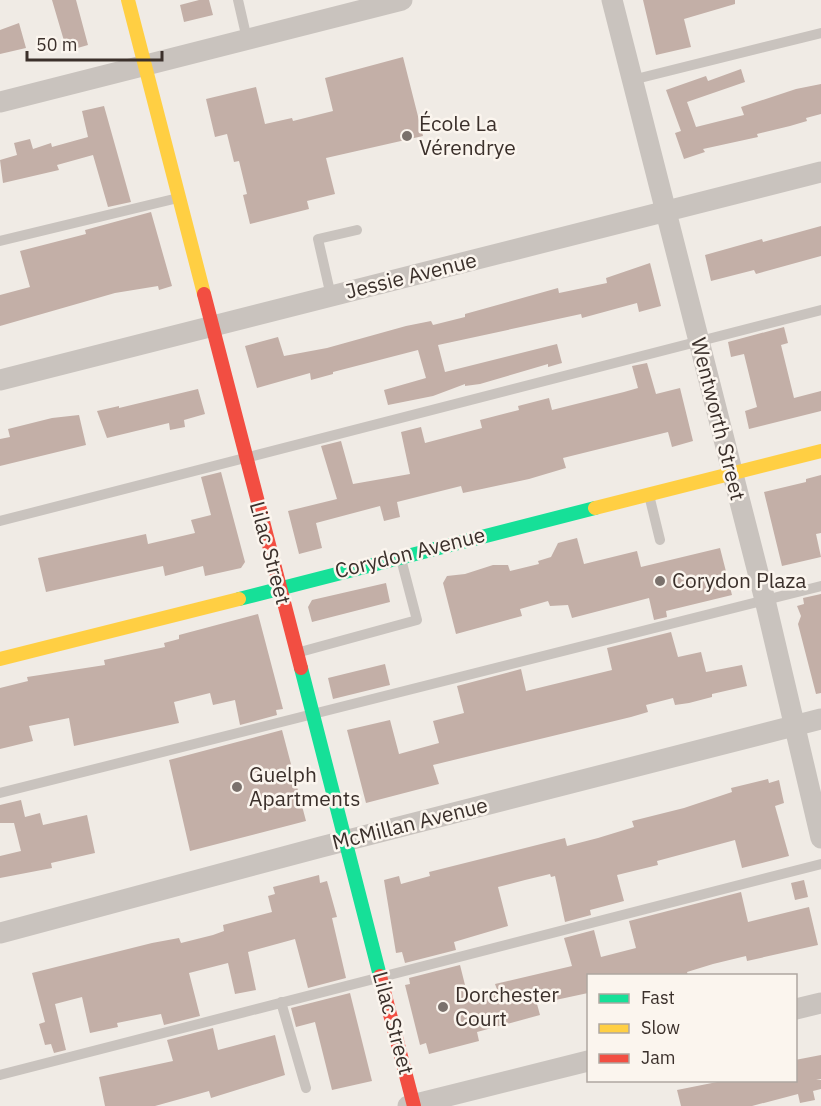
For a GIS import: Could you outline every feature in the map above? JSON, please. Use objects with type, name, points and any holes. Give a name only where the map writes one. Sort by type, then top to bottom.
[{"type":"street","name":"Lilac Street","points":[[128,0],[278,587],[381,976],[412,1106]]},
{"type":"street","points":[[0,102],[402,0]]},
{"type":"street","name":"Wentworth Street","points":[[612,0],[765,600],[821,838]]},
{"type":"street","name":"Jessie Avenue","points":[[0,380],[821,172]]},
{"type":"street","name":"Corydon Avenue","points":[[0,659],[821,451]]},
{"type":"street","name":"McMillan Avenue","points":[[0,933],[345,841],[821,719]]},
{"type":"street","points":[[797,1008],[821,1002]]},
{"type":"street","points":[[412,1106],[587,1061]]},
{"type":"lane","points":[[238,0],[247,39]]},
{"type":"lane","points":[[632,80],[821,33]]},
{"type":"lane","points":[[0,241],[178,198]]},
{"type":"lane","points":[[331,296],[318,239],[357,230]]},
{"type":"lane","points":[[0,520],[821,310]]},
{"type":"lane","points":[[649,495],[660,540]]},
{"type":"lane","points":[[297,653],[417,620],[400,556]]},
{"type":"lane","points":[[0,793],[821,586]]},
{"type":"lane","points":[[0,1075],[821,864]]},
{"type":"lane","points":[[281,1002],[306,1088]]},
{"type":"building","points":[[52,0],[76,0],[88,45],[67,51]]},
{"type":"building","points":[[209,0],[213,15],[184,22],[180,5]]},
{"type":"building","points":[[643,0],[735,0],[735,4],[684,19],[691,47],[656,55]]},
{"type":"building","points":[[19,23],[26,48],[0,54],[0,30]]},
{"type":"building","points":[[403,57],[423,136],[326,158],[335,194],[307,201],[309,209],[250,224],[243,195],[247,194],[239,161],[234,162],[227,134],[215,137],[206,99],[256,87],[265,124],[292,118],[293,121],[333,111],[325,78]]},
{"type":"building","points":[[741,69],[745,82],[687,102],[696,127],[744,115],[741,107],[796,89],[821,84],[821,114],[806,118],[807,121],[757,134],[758,137],[703,149],[705,152],[684,159],[675,133],[681,131],[666,90],[706,76],[708,81]]},
{"type":"building","points":[[104,106],[131,202],[108,207],[93,155],[57,165],[59,170],[3,183],[0,160],[17,155],[14,143],[30,139],[33,149],[51,143],[52,147],[88,137],[82,111]]},
{"type":"building","points":[[151,212],[172,286],[159,290],[158,286],[115,293],[0,326],[0,295],[30,287],[20,251],[86,234],[85,230]]},
{"type":"building","points":[[821,226],[821,256],[756,274],[754,270],[711,281],[705,255]]},
{"type":"building","points":[[650,263],[661,306],[639,312],[637,303],[582,318],[581,314],[438,345],[445,372],[557,344],[562,363],[548,367],[548,364],[480,384],[465,386],[465,384],[433,396],[388,405],[384,390],[426,378],[418,350],[311,380],[310,373],[257,388],[245,346],[278,337],[284,356],[327,348],[406,326],[431,321],[433,325],[465,317],[465,314],[558,288],[559,293],[607,283],[606,278]]},
{"type":"building","points":[[784,327],[788,343],[781,345],[794,398],[821,391],[821,411],[749,429],[745,411],[757,407],[744,354],[731,357],[728,342]]},
{"type":"building","points":[[647,363],[656,394],[680,388],[693,441],[672,447],[668,432],[563,458],[566,468],[529,479],[463,493],[461,486],[397,502],[400,517],[384,521],[380,506],[316,523],[322,548],[299,554],[288,511],[337,499],[321,446],[341,441],[353,484],[410,474],[401,432],[421,427],[425,443],[482,428],[480,420],[519,410],[518,406],[549,398],[552,410],[624,392],[638,388],[632,366]]},
{"type":"building","points":[[198,389],[205,414],[184,420],[185,427],[170,430],[169,423],[107,438],[97,411],[119,406],[119,408]]},
{"type":"building","points":[[79,415],[86,445],[0,466],[0,439],[10,437],[8,429],[52,418]]},
{"type":"building","points":[[221,472],[245,562],[241,568],[205,576],[203,566],[165,576],[163,566],[46,592],[38,558],[146,534],[148,544],[195,533],[191,520],[211,515],[201,477]]},
{"type":"building","points":[[821,475],[821,533],[816,534],[821,557],[782,566],[764,492],[806,482],[806,479]]},
{"type":"building","points":[[577,538],[584,564],[637,551],[641,567],[720,548],[732,595],[666,611],[667,617],[654,620],[649,598],[572,618],[568,605],[550,606],[548,601],[520,609],[522,616],[456,634],[443,583],[447,576],[465,574],[493,565],[508,565],[510,571],[539,564],[538,561],[551,557],[558,543]]},
{"type":"building","points":[[386,583],[390,602],[312,622],[308,607],[312,600]]},
{"type":"building","points":[[821,594],[821,693],[816,694],[798,624],[801,616],[797,606],[804,604],[803,598]]},
{"type":"building","points":[[258,614],[283,709],[276,710],[277,715],[240,725],[235,700],[213,705],[210,693],[174,702],[179,723],[74,746],[69,718],[29,726],[33,741],[0,749],[0,688],[28,681],[27,677],[105,665],[104,660],[165,647],[164,643],[179,639],[179,635]]},
{"type":"building","points":[[671,632],[678,657],[701,652],[706,672],[742,665],[747,686],[712,694],[712,697],[689,703],[675,705],[673,698],[646,705],[648,712],[631,717],[433,765],[439,784],[366,803],[347,730],[390,720],[399,754],[439,743],[433,721],[464,713],[457,686],[521,669],[526,691],[612,670],[607,648]]},
{"type":"building","points":[[385,664],[390,685],[333,699],[328,678]]},
{"type":"building","name":"Guelph Apartments","points":[[282,730],[306,821],[190,851],[169,760]]},
{"type":"building","points":[[768,779],[769,783],[779,780],[784,803],[775,806],[789,856],[742,868],[735,840],[657,861],[658,865],[617,875],[624,901],[590,910],[591,915],[565,922],[555,876],[551,877],[550,874],[525,880],[498,887],[508,926],[454,942],[456,950],[405,963],[402,952],[396,953],[384,880],[399,876],[401,884],[430,876],[429,872],[565,838],[567,846],[598,838],[634,827],[632,821],[684,808],[732,792],[731,788]]},
{"type":"building","points":[[21,800],[25,817],[40,813],[43,825],[87,815],[95,853],[51,863],[52,868],[0,878],[0,856],[21,851],[14,823],[0,823],[0,805]]},
{"type":"building","points":[[319,875],[320,883],[327,881],[337,917],[332,918],[346,978],[308,988],[295,939],[248,952],[256,990],[235,994],[228,963],[189,973],[200,1016],[164,1025],[161,1014],[117,1023],[118,1027],[90,1033],[82,997],[55,1004],[66,1050],[54,1053],[51,1044],[45,1045],[39,1024],[45,1022],[32,973],[152,943],[179,938],[181,943],[213,935],[224,931],[223,925],[272,912],[268,896],[275,894],[273,887]]},
{"type":"building","points":[[804,880],[808,897],[795,900],[791,883]]},
{"type":"building","points":[[741,892],[748,922],[809,907],[818,945],[747,961],[746,956],[687,972],[688,974],[587,974],[587,993],[537,1004],[540,1015],[477,1032],[479,1041],[429,1054],[426,1043],[420,1045],[405,985],[410,984],[409,978],[460,965],[469,1001],[498,992],[495,984],[572,966],[564,938],[594,930],[601,957],[636,948],[629,921]]},
{"type":"building","points":[[350,993],[372,1081],[332,1090],[315,1022],[296,1027],[291,1008]]},
{"type":"building","points":[[213,1028],[218,1050],[275,1035],[285,1075],[211,1098],[209,1091],[155,1106],[105,1106],[99,1077],[173,1061],[167,1040]]},
{"type":"building","points":[[821,1055],[821,1079],[816,1080],[821,1080],[821,1089],[813,1091],[815,1100],[800,1103],[798,1094],[752,1106],[681,1106],[677,1090],[717,1082],[797,1082],[797,1060]]},
{"type":"traffic: fast","points":[[239,599],[595,508]]},
{"type":"traffic: fast","points":[[301,668],[380,976]]},
{"type":"traffic: slow","points":[[128,0],[204,294]]},
{"type":"traffic: slow","points":[[595,508],[821,451]]},
{"type":"traffic: slow","points":[[0,659],[239,599]]},
{"type":"traffic: jam","points":[[204,294],[301,668]]},
{"type":"traffic: jam","points":[[380,976],[414,1106]]},
{"type":"place","name":"École La Vérendrye","points":[[407,136]]},
{"type":"place","name":"Corydon Plaza","points":[[660,581]]},
{"type":"place","name":"Guelph Apartments","points":[[237,787]]},
{"type":"place","name":"Dorchester Court","points":[[443,1007]]}]
